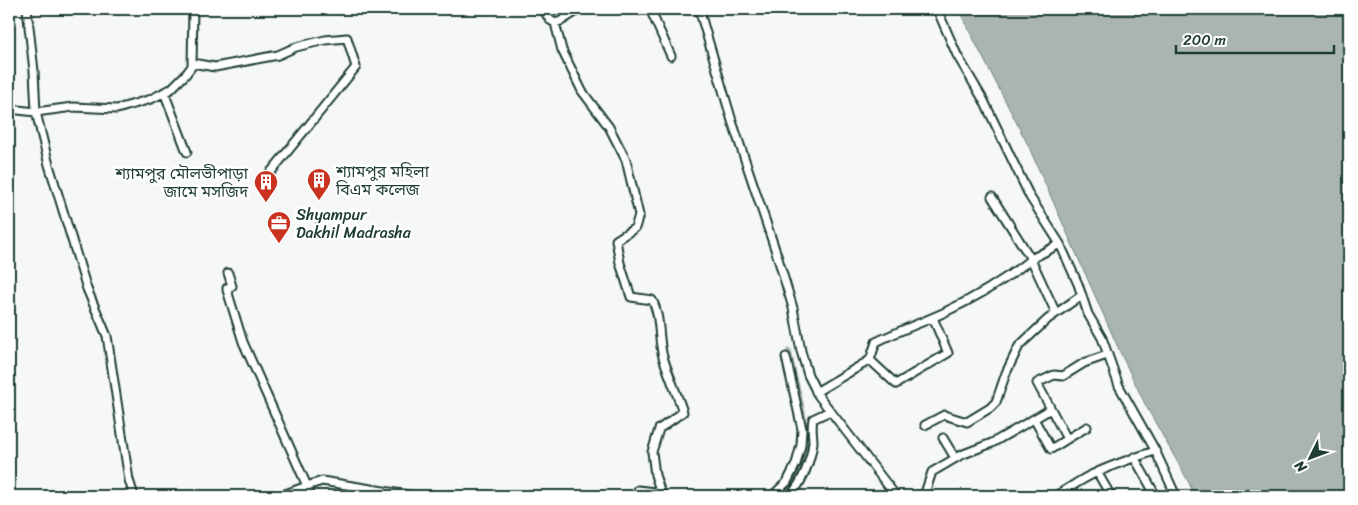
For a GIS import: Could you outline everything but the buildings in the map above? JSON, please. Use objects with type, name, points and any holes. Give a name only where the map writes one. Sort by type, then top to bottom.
[{"type":"street","points":[[26,9],[34,71],[36,112],[49,165],[81,270],[107,336],[129,480],[134,496]]},
{"type":"street","points":[[9,109],[36,112],[74,107],[117,109],[151,99],[171,89],[192,66],[193,9]]},
{"type":"street","points":[[543,9],[550,20],[555,23],[562,50],[582,91],[608,127],[626,160],[639,215],[634,228],[616,240],[620,263],[631,296],[652,300],[656,306],[659,339],[682,412],[659,428],[652,452],[655,475],[661,496]]},
{"type":"street","points":[[555,23],[580,9]]},
{"type":"street","points":[[650,9],[671,56]]},
{"type":"street","points":[[699,9],[732,122],[793,308],[805,367],[816,392],[896,496]]},
{"type":"street","points":[[937,9],[957,56],[984,101],[1030,197],[1060,244],[1088,314],[1102,338],[1120,386],[1155,451],[1176,496]]},
{"type":"street","points":[[192,63],[215,67],[278,55],[296,47],[325,40],[347,38],[356,67],[262,183]]},
{"type":"street","points":[[164,92],[187,152]]},
{"type":"street","points":[[992,196],[1031,259],[1056,313]]},
{"type":"street","points":[[816,392],[870,360],[876,342],[898,330],[915,326],[967,302],[1009,277],[1031,259],[1060,244]]},
{"type":"street","points":[[228,273],[232,286],[227,288],[227,290],[243,342],[311,496]]},
{"type":"street","points":[[924,425],[944,415],[967,422],[990,408],[996,402],[1018,346],[1056,313],[1082,295]]},
{"type":"street","points":[[870,360],[896,384],[948,353],[933,318]]},
{"type":"street","points":[[1067,438],[1038,383],[1054,375],[1064,376],[1084,363],[1107,355]]},
{"type":"street","points":[[772,496],[787,482],[796,464],[801,445],[802,429],[786,357]]},
{"type":"street","points":[[920,496],[925,493],[932,472],[955,458],[992,443],[1051,409]]},
{"type":"street","points":[[790,496],[797,488],[809,460],[813,442],[813,419],[830,411]]},
{"type":"street","points":[[1034,419],[1051,449],[1086,427]]},
{"type":"street","points":[[943,438],[955,458]]},
{"type":"street","points":[[1056,496],[1097,472],[1134,457],[1155,451]]},
{"type":"street","points":[[1134,457],[1156,496]]},
{"type":"street","points":[[1097,472],[1111,496]]},
{"type":"street","points":[[280,496],[322,481],[414,496]]},
{"type":"street","points":[[638,490],[655,492],[661,496]]},
{"type":"shaded area","points":[[958,9],[1349,9],[1349,496],[1195,496],[1146,406],[1027,143]]},
{"type":"waterway","points":[[778,496],[793,480],[801,463],[805,445],[802,409],[789,351]]},
{"type":"place","name":"শ্যামপুর মহিলা বিএম কলেজ","points":[[319,201]]},
{"type":"place","name":"শ্যামপুর মৌলভীপাড়া জামে মসজিদ","points":[[266,203]]},
{"type":"place","name":"Shyampur Dakhil Madrasha","points":[[279,244]]}]
